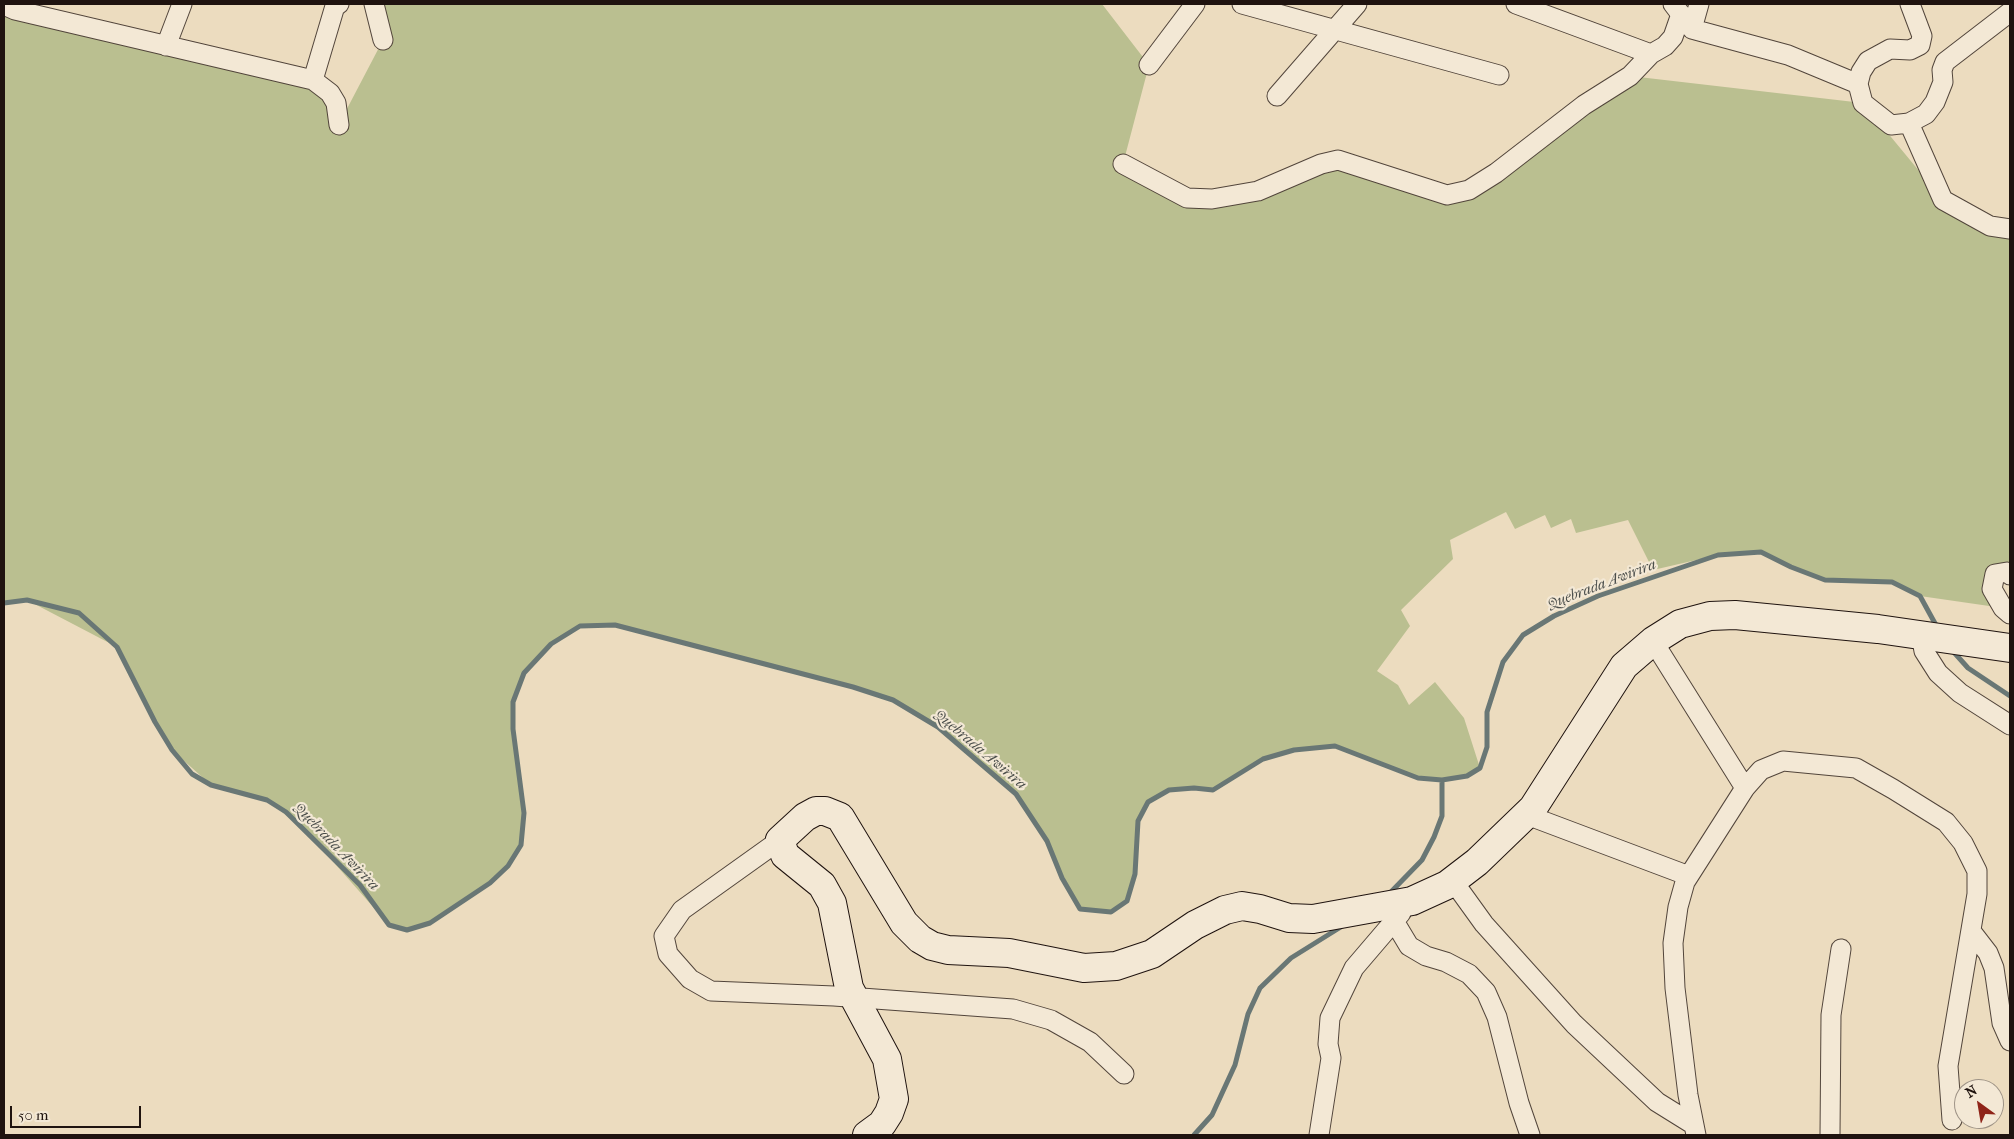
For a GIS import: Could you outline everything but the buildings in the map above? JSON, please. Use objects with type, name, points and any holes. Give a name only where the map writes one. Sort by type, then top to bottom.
[{"type":"street","points":[[166,46],[182,4]]},
{"type":"street","points":[[313,80],[335,6],[339,4]]},
{"type":"street","points":[[374,4],[383,40]]},
{"type":"street","points":[[1149,65],[1195,4]]},
{"type":"street","points":[[1242,4],[1499,75]]},
{"type":"street","points":[[1277,96],[1357,4]]},
{"type":"street","points":[[1516,4],[1651,54]]},
{"type":"street","points":[[1692,29],[1699,4]]},
{"type":"street","points":[[1910,4],[1922,36],[1920,45],[1910,50],[1890,49],[1868,61],[1860,72],[1858,84],[1863,103],[1891,124],[1909,124],[1926,114],[1935,102],[1943,82],[1942,70],[1945,62],[2010,12]]},
{"type":"street","points":[[12,6],[166,46],[313,80],[330,93],[336,103],[339,125]]},
{"type":"street","points":[[1123,164],[1187,198],[1212,199],[1258,191],[1322,164],[1338,160],[1447,195],[1469,190],[1496,173],[1584,105],[1630,76],[1651,54],[1665,46],[1673,37],[1677,9]]},
{"type":"street","points":[[1677,9],[1692,29],[1788,55],[1858,84]]},
{"type":"street","points":[[1909,124],[1943,200],[1990,226],[2010,228]]},
{"type":"street","points":[[2010,574],[2007,572],[1995,574],[1992,589],[2003,608],[2010,614]]},
{"type":"street","points":[[1124,1074],[1090,1042],[1050,1020],[1013,1009],[854,997],[711,991],[690,979],[668,954],[664,936],[682,910],[780,840],[805,817],[816,812],[833,813],[840,817],[847,826],[904,923],[920,939],[932,946],[948,950],[1009,953],[1084,968],[1116,966],[1152,954],[1210,916],[1242,906],[1260,909],[1289,918],[1312,919],[1412,901],[1430,894],[1453,881],[1477,862],[1527,815],[1624,666],[1653,641],[1680,624],[1710,616],[1735,615],[2010,648]]},
{"type":"street","points":[[1921,636],[1924,651],[1938,673],[1960,693],[2010,725]]},
{"type":"street","points":[[1653,641],[1745,788]]},
{"type":"street","points":[[1695,1130],[1675,988],[1673,944],[1678,908],[1689,876],[1745,788],[1761,770],[1783,761],[1856,768],[1946,822],[1963,843],[1977,871],[1977,894],[1948,1066],[1952,1120]]},
{"type":"street","points":[[1527,815],[1689,876]]},
{"type":"street","points":[[780,840],[785,855],[822,885],[832,903],[849,988],[888,1059],[894,1099],[889,1113],[882,1124],[867,1135]]},
{"type":"street","points":[[1453,881],[1484,924],[1574,1024],[1657,1102],[1695,1130]]},
{"type":"street","points":[[1320,1135],[1331,1058],[1328,1044],[1330,1018],[1354,968],[1412,901]]},
{"type":"street","points":[[1394,921],[1409,946],[1426,956],[1446,962],[1469,974],[1486,992],[1498,1017],[1519,1103],[1530,1135]]},
{"type":"street","points":[[1971,931],[1988,953],[1994,968],[2002,1023],[2010,1041]]},
{"type":"street","points":[[1830,1135],[1831,1015],[1841,950]]},
{"type":"green space","points":[[374,4],[1102,4],[1149,65],[1123,164],[1212,199],[1321,164],[1447,195],[1630,76],[1863,103],[1943,200],[2010,229],[2010,575],[1995,574],[2003,608],[1920,596],[1892,582],[1825,580],[1761,552],[1718,555],[1653,570],[1628,520],[1576,533],[1571,519],[1551,528],[1545,515],[1515,529],[1506,512],[1450,540],[1453,559],[1401,610],[1410,626],[1377,671],[1398,685],[1409,705],[1435,682],[1464,718],[1480,768],[1467,776],[1442,780],[1418,778],[1335,746],[1294,750],[1263,759],[1213,790],[1194,788],[1169,790],[1148,802],[1138,821],[1135,874],[1127,901],[1111,912],[1080,909],[1062,878],[1047,841],[1016,794],[938,727],[893,700],[853,687],[615,625],[580,626],[551,644],[524,673],[513,702],[513,729],[524,813],[521,845],[508,866],[490,883],[430,923],[407,930],[389,925],[306,831],[267,800],[211,785],[172,750],[155,722],[117,647],[27,600],[4,603],[4,5],[313,80],[339,124],[383,40]]},
{"type":"waterway","name":"Quebrada Awirira","points":[[4,603],[27,600],[79,613],[117,647],[155,722],[172,750],[192,774],[211,785],[267,800],[286,812],[360,885],[389,925],[407,930],[430,923],[490,883],[508,866],[521,845],[524,813],[513,729],[513,702],[524,673],[551,644],[580,626],[615,625],[853,687],[893,700],[938,727],[1016,794],[1047,841],[1062,878],[1080,909],[1111,912],[1127,901],[1135,874],[1138,821],[1148,802],[1169,790],[1194,788],[1213,790],[1263,759],[1294,750],[1335,746],[1418,778],[1442,780],[1467,776],[1480,768],[1487,747],[1487,712],[1503,662],[1523,635],[1554,616],[1598,596],[1718,555],[1761,552],[1791,567],[1825,580],[1892,582],[1920,596],[1937,627]]},
{"type":"waterway","name":"Quebrada Awirira","points":[[1951,649],[1968,668],[2010,696]]},
{"type":"waterway","points":[[1388,895],[1422,860],[1434,837],[1442,816],[1442,780]]},
{"type":"waterway","points":[[1194,1135],[1212,1115],[1235,1065],[1248,1014],[1260,988],[1291,958],[1344,925]]}]
